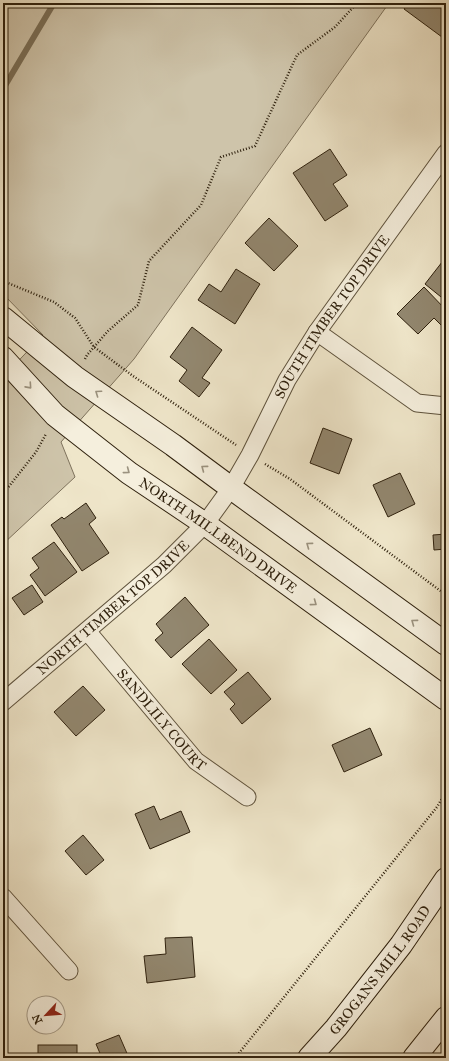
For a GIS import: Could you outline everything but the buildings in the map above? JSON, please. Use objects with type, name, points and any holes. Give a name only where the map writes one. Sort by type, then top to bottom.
[{"type":"street","name":"SOUTH TIMBER TOP DRIVE","points":[[230,488],[250,455],[287,380],[317,332],[446,153]]},
{"type":"street","points":[[3,318],[75,377],[173,445],[446,644]]},
{"type":"street","points":[[317,332],[416,403],[446,406]]},
{"type":"street","name":"NORTH MILLBEND DRIVE","points":[[3,358],[55,415],[129,473],[205,524],[446,699]]},
{"type":"street","name":"NORTH TIMBER TOP DRIVE","points":[[3,702],[164,565],[205,524],[230,488]]},
{"type":"street","name":"SANDLILY COURT","points":[[87,631],[196,761],[247,797]]},
{"type":"street","name":"GROGANS MILL ROAD","points":[[309,1058],[336,1028],[401,945],[446,879]]},
{"type":"street","points":[[3,896],[70,971]]},
{"type":"street","points":[[414,1058],[446,1018]]},
{"type":"path","points":[[75,377],[87,355],[108,332],[138,304],[149,261],[201,204],[221,157],[255,146],[296,55],[335,27],[357,3]]},
{"type":"path","points":[[3,280],[54,302],[75,318],[94,347],[133,376],[250,455],[290,479],[446,595]]},
{"type":"path","points":[[3,494],[36,452],[55,415]]},
{"type":"path","points":[[235,1058],[437,807],[446,792]]},
{"type":"shaded area","points":[[3,3],[389,3],[134,359],[61,442],[75,477],[3,544],[3,377],[43,335],[3,294]]},
{"type":"waterway","points":[[3,89],[54,3]]}]
